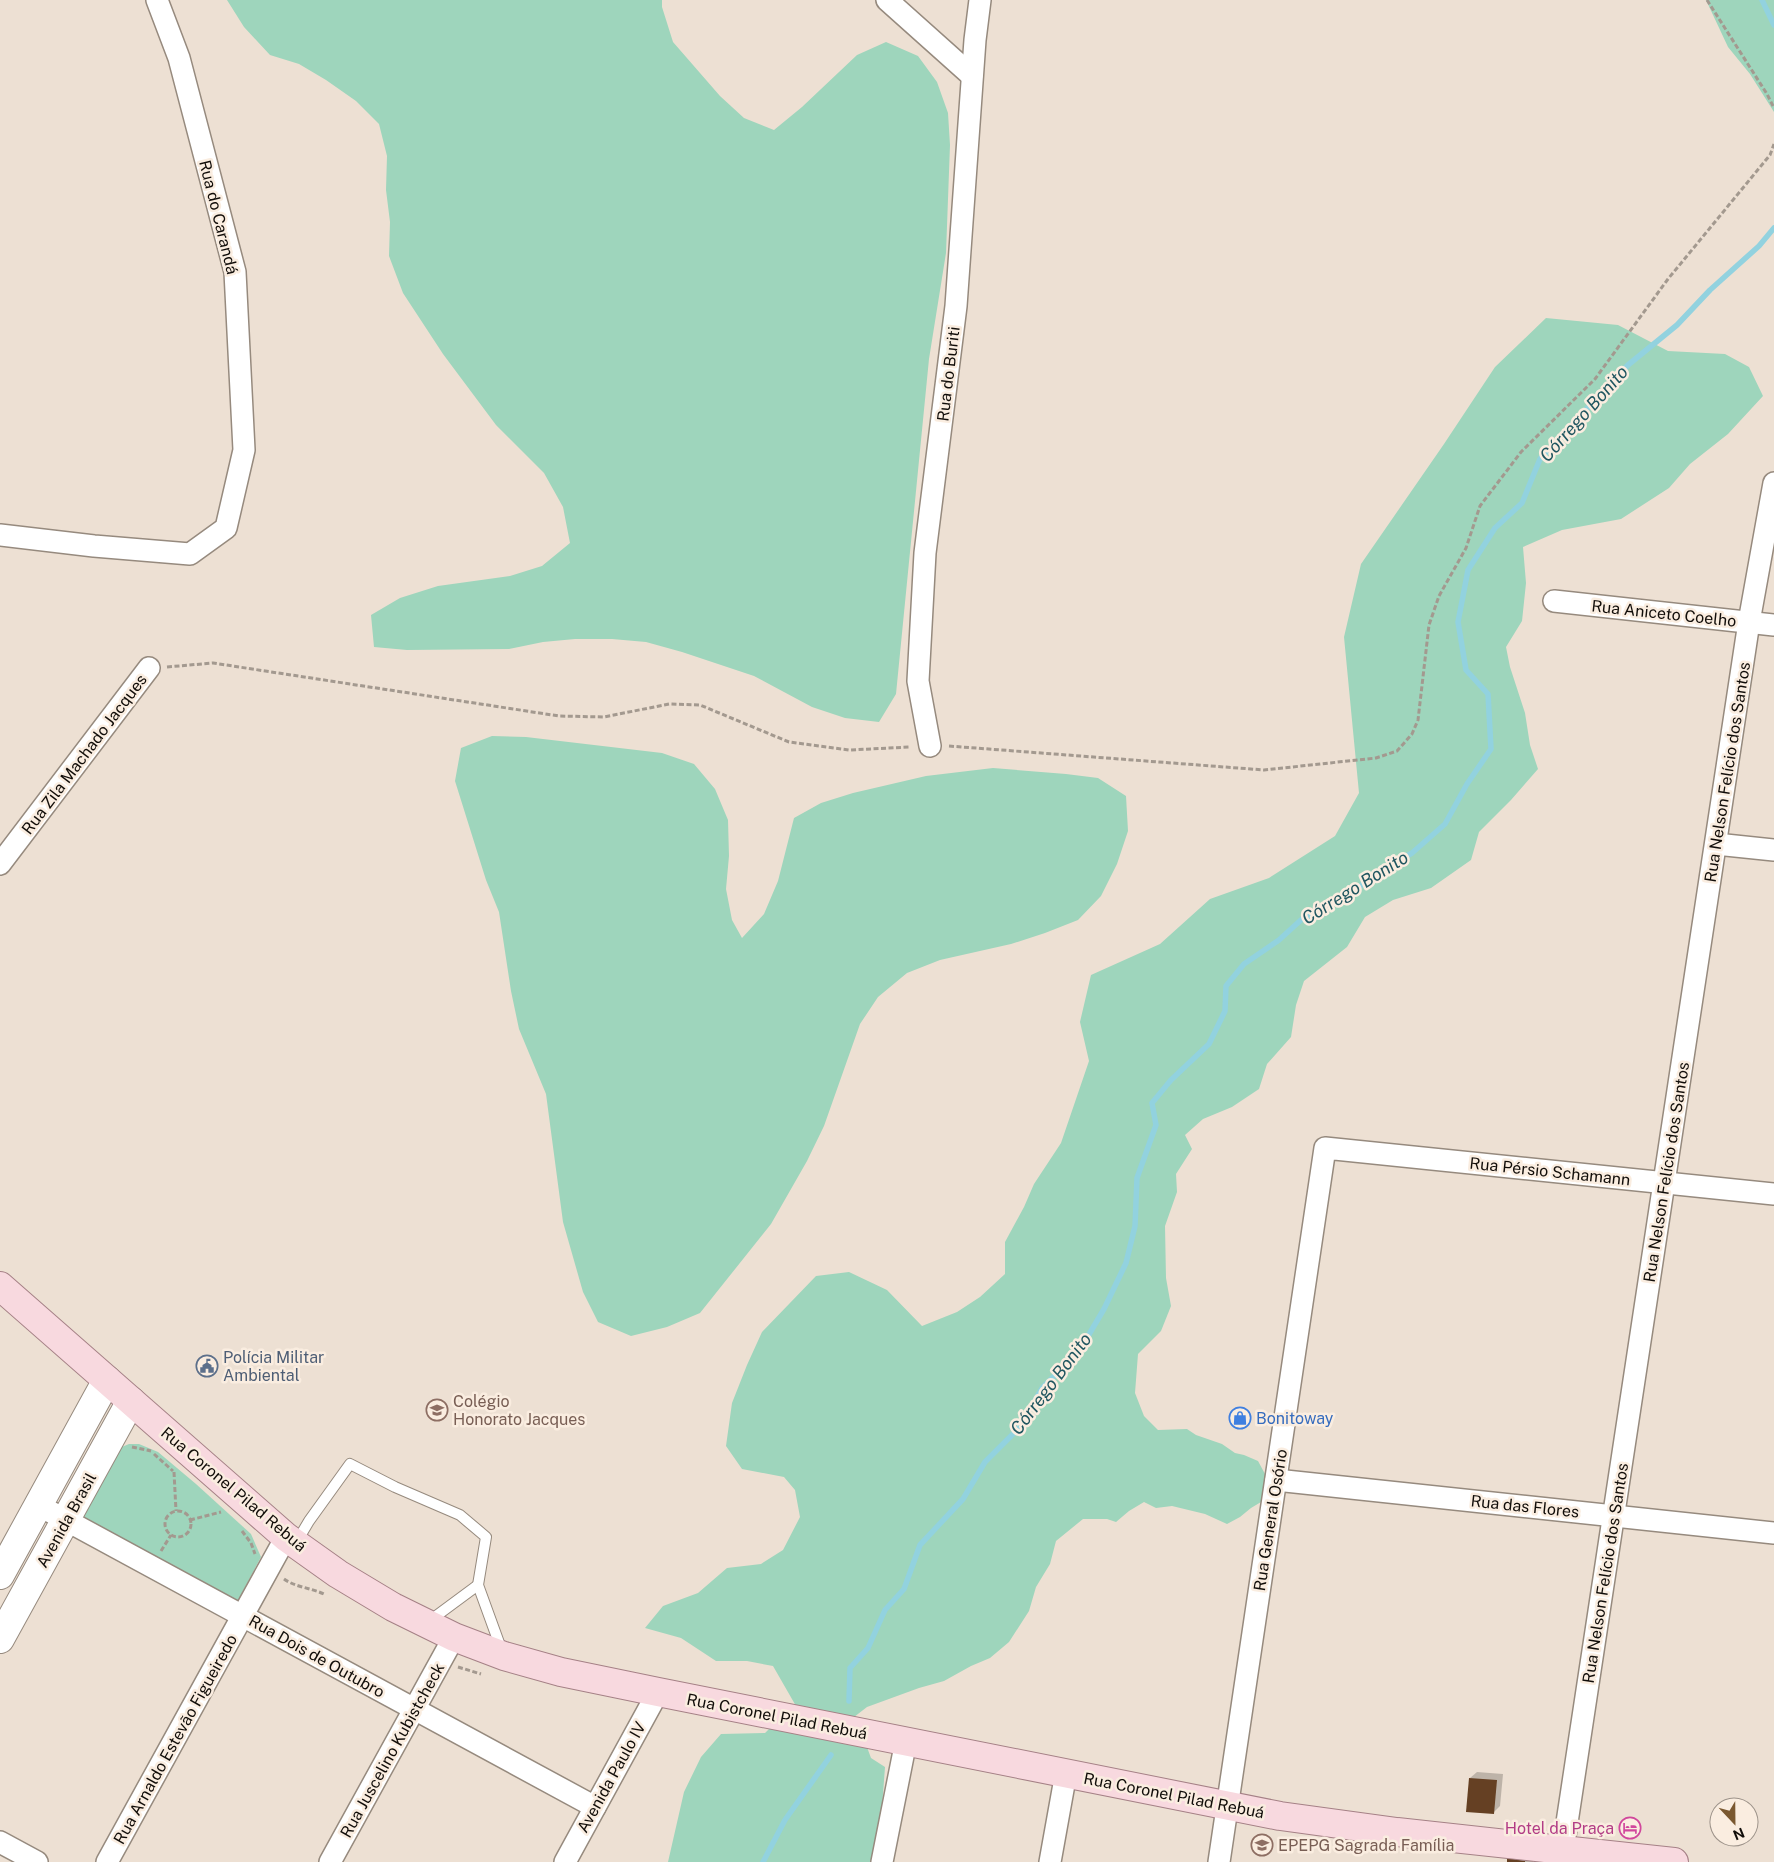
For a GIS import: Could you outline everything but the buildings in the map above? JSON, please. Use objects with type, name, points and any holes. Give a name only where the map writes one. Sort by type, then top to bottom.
[{"type":"main road","name":"Rua Coronel Pilad Rebuá","points":[[0,1286],[291,1540],[338,1574],[393,1607],[454,1637],[504,1656],[561,1672],[1280,1816],[1562,1856],[1674,1862]]},
{"type":"street","name":"Rua do Carandá","points":[[0,535],[94,546],[190,554],[226,528],[244,450],[235,272],[179,58],[158,0]]},
{"type":"street","points":[[887,0],[972,76]]},
{"type":"street","name":"Rua do Buriti","points":[[930,746],[918,681],[925,552],[956,306],[972,76],[980,0]]},
{"type":"street","name":"Rua Nelson Felício dos Santos","points":[[1562,1856],[1749,622],[1774,483]]},
{"type":"street","name":"Rua Aniceto Coelho","points":[[1554,601],[1774,625]]},
{"type":"street","name":"Rua Zila Machado Jacques","points":[[0,864],[149,668]]},
{"type":"street","points":[[1716,844],[1774,850]]},
{"type":"street","name":"Rua Pérsio Schamann","points":[[1326,1148],[1774,1194]]},
{"type":"street","name":"Rua General Osório","points":[[1219,1862],[1326,1148]]},
{"type":"street","name":"Avenida Brasil","points":[[0,1575],[107,1380]]},
{"type":"street","name":"Avenida Brasil","points":[[0,1639],[131,1401]]},
{"type":"street","name":"Rua das Flores","points":[[1276,1480],[1774,1533]]},
{"type":"street","name":"Rua Dois de Outubro","points":[[38,1505],[595,1807]]},
{"type":"street","name":"Rua Arnaldo Estevão Figueiredo","points":[[107,1862],[243,1616],[291,1540]]},
{"type":"street","name":"Rua Juscelino Kubistcheck","points":[[330,1862],[454,1637]]},
{"type":"street","name":"Avenida Paulo IV","points":[[565,1862],[658,1692]]},
{"type":"street","points":[[882,1862],[906,1741]]},
{"type":"street","points":[[1050,1862],[1066,1773]]},
{"type":"street","points":[[0,1842],[37,1862]]},
{"type":"lane","points":[[291,1540],[309,1521],[350,1464],[395,1488],[460,1515],[486,1537],[478,1586],[504,1656]]},
{"type":"lane","points":[[426,1624],[478,1586]]},
{"type":"path","points":[[1707,0],[1774,108]]},
{"type":"path","points":[[149,668],[213,663],[559,716],[604,717],[670,704],[700,705],[788,742],[849,750],[946,745],[1264,770],[1376,758],[1398,751],[1412,734],[1418,720],[1429,625],[1439,596],[1466,548],[1480,506],[1521,452],[1595,379],[1668,279],[1770,155],[1774,144]]},
{"type":"path","points":[[128,1447],[151,1451]]},
{"type":"path","points":[[174,1472],[176,1512]]},
{"type":"path","points":[[176,1512],[185,1513],[190,1520],[188,1533],[179,1537],[171,1535],[167,1530],[166,1521],[168,1516],[176,1512]]},
{"type":"path","points":[[190,1520],[221,1512]]},
{"type":"path","points":[[157,1556],[171,1535]]},
{"type":"green space","points":[[227,0],[662,0],[662,7],[673,42],[720,96],[744,118],[774,130],[802,107],[857,55],[886,42],[918,56],[937,82],[948,113],[950,145],[946,253],[929,359],[896,694],[879,722],[845,718],[812,707],[754,676],[646,642],[612,639],[575,639],[543,642],[509,649],[407,650],[374,647],[371,615],[400,598],[438,586],[510,576],[542,566],[570,543],[563,507],[544,473],[496,425],[443,354],[403,293],[389,256],[390,222],[386,190],[387,156],[379,124],[356,101],[326,80],[299,64],[270,55],[244,27]]},
{"type":"green space","points":[[1706,0],[1774,0],[1774,112],[1750,74],[1728,47]]},
{"type":"green space","points":[[1546,318],[1618,325],[1668,351],[1725,354],[1749,367],[1763,396],[1728,434],[1690,464],[1669,488],[1621,519],[1562,530],[1523,547],[1526,583],[1522,621],[1506,647],[1510,667],[1525,713],[1530,745],[1538,769],[1479,832],[1471,860],[1431,888],[1393,900],[1365,917],[1347,947],[1304,981],[1296,1005],[1291,1037],[1267,1064],[1259,1089],[1232,1107],[1203,1119],[1185,1135],[1192,1149],[1176,1174],[1177,1192],[1165,1226],[1166,1278],[1171,1306],[1161,1331],[1138,1354],[1135,1393],[1144,1416],[1158,1430],[1187,1429],[1196,1435],[1222,1444],[1235,1453],[1258,1461],[1265,1474],[1267,1486],[1266,1499],[1227,1524],[1205,1514],[1172,1506],[1156,1508],[1144,1502],[1116,1522],[1107,1519],[1083,1519],[1056,1541],[1050,1564],[1036,1587],[1029,1611],[1009,1642],[990,1658],[944,1681],[867,1707],[845,1724],[800,1713],[773,1666],[747,1661],[716,1661],[681,1638],[645,1628],[663,1606],[698,1593],[727,1568],[761,1564],[783,1550],[800,1517],[795,1490],[784,1477],[742,1469],[726,1446],[732,1403],[762,1332],[816,1276],[849,1272],[887,1290],[922,1326],[957,1312],[980,1297],[1005,1274],[1005,1242],[1034,1184],[1061,1143],[1089,1061],[1080,1022],[1091,975],[1160,944],[1210,899],[1269,878],[1335,836],[1359,793],[1344,637],[1361,564],[1495,367]]},
{"type":"green space","points":[[492,736],[526,737],[662,753],[694,764],[715,789],[728,820],[729,856],[726,889],[732,920],[742,938],[764,914],[778,881],[794,818],[821,803],[853,793],[926,776],[993,768],[1098,778],[1126,796],[1128,831],[1117,864],[1101,896],[1078,920],[1011,944],[940,960],[907,973],[878,997],[860,1024],[824,1126],[807,1161],[771,1224],[700,1313],[667,1327],[631,1336],[598,1322],[583,1292],[563,1222],[546,1094],[519,1029],[499,912],[486,880],[455,781],[461,748]]},
{"type":"green space","points":[[129,1444],[139,1444],[158,1452],[251,1534],[261,1557],[236,1604],[78,1517],[117,1449]]},
{"type":"green space","points":[[779,1719],[864,1739],[871,1758],[885,1767],[878,1862],[668,1862],[684,1792],[701,1757],[721,1734],[765,1733]]},
{"type":"waterway","name":"Córrego Bonito","points":[[1762,0],[1774,25]]},
{"type":"waterway","name":"Córrego Bonito","points":[[849,1701],[850,1668],[868,1648],[885,1610],[904,1589],[920,1545],[963,1499],[985,1462],[1019,1428],[1042,1388],[1078,1353],[1104,1309],[1126,1263],[1135,1226],[1137,1178],[1156,1125],[1152,1103],[1171,1080],[1209,1044],[1225,1011],[1226,986],[1244,964],[1279,940],[1302,919],[1347,896],[1379,872],[1412,853],[1445,824],[1467,784],[1491,749],[1488,694],[1466,670],[1458,622],[1468,570],[1495,528],[1522,503],[1540,459],[1628,365],[1677,325],[1710,290],[1759,246],[1774,228]]},
{"type":"waterway","points":[[763,1862],[785,1820],[831,1755]]},
{"type":"place","name":"Polícia Militar Ambiental","points":[[207,1366]]},
{"type":"place","name":"Colégio Honorato Jacques","points":[[437,1410]]},
{"type":"place","name":"Bonitoway","points":[[1240,1418]]},
{"type":"place","name":"Hotel da Praça","points":[[1630,1828]]},
{"type":"place","name":"EPEPG Sagrada Família","points":[[1262,1845]]}]
